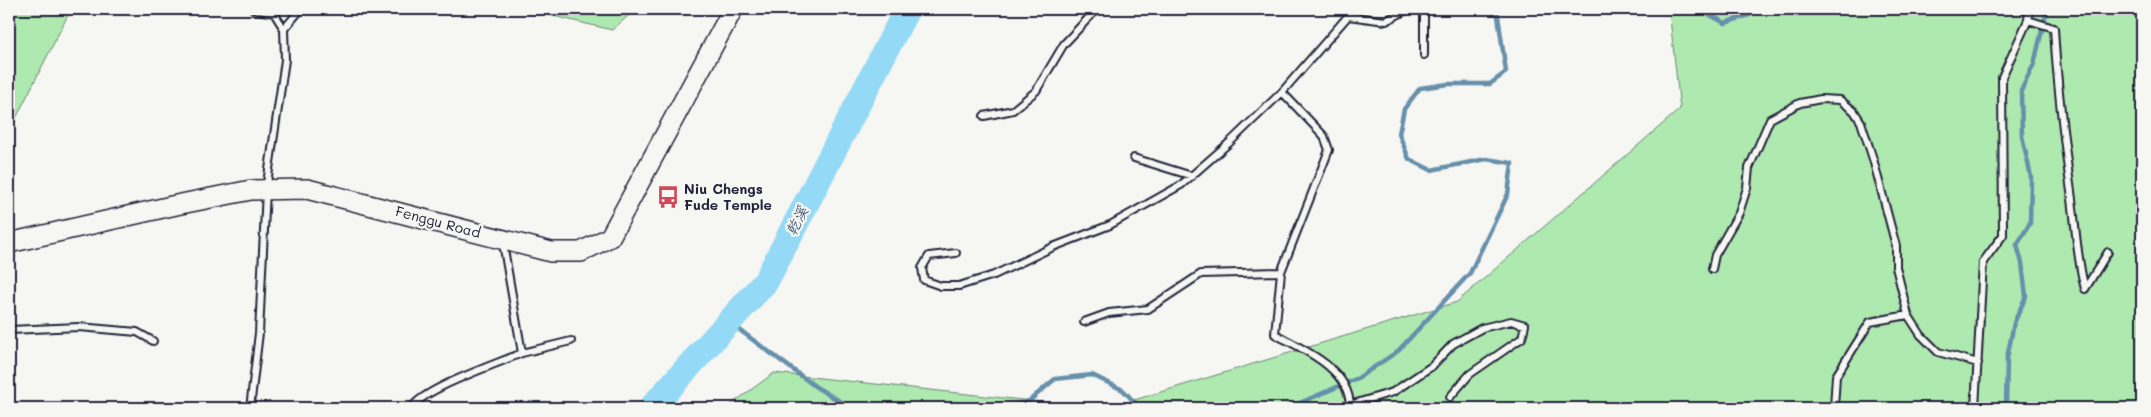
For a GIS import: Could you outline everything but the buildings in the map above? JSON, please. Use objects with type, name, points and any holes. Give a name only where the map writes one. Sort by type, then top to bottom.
[{"type":"street","name":"Fenggu Road","points":[[9,243],[251,190],[307,189],[551,252],[581,252],[610,237],[730,12]]},
{"type":"lane","points":[[250,408],[259,333],[266,190],[286,60],[284,29],[274,13],[253,9]]},
{"type":"lane","points":[[284,29],[301,9]]},
{"type":"lane","points":[[984,116],[1012,110],[1036,90],[1064,44],[1097,9]]},
{"type":"lane","points":[[956,254],[929,256],[922,268],[924,280],[941,286],[959,286],[994,276],[1053,248],[1110,226],[1181,185],[1192,176],[1282,92],[1348,16],[1386,21],[1408,9]]},
{"type":"lane","points":[[1424,9],[1424,55]]},
{"type":"lane","points":[[1975,408],[1983,262],[2003,235],[2002,77],[2031,21],[2029,9]]},
{"type":"lane","points":[[2031,21],[2054,28],[2063,147],[2072,200],[2077,260],[2085,289],[2108,252]]},
{"type":"lane","points":[[1282,92],[1324,136],[1329,150],[1281,272],[1275,334],[1325,362],[1349,392],[1347,407],[1393,392],[1432,366],[1453,344],[1482,328],[1511,320],[1525,325],[1522,338],[1470,374],[1450,397]]},
{"type":"lane","points":[[1712,269],[1715,255],[1739,213],[1747,188],[1750,168],[1770,119],[1800,103],[1821,99],[1840,100],[1858,116],[1873,159],[1896,246],[1896,267],[1908,315],[1921,335],[1938,352],[1978,363]]},
{"type":"lane","points":[[1134,158],[1192,176]]},
{"type":"lane","points":[[502,240],[522,354]]},
{"type":"lane","points":[[1084,322],[1109,313],[1148,309],[1201,274],[1281,272]]},
{"type":"lane","points":[[1834,408],[1836,376],[1870,322],[1908,315]]},
{"type":"lane","points":[[9,330],[79,327],[137,332],[153,341]]},
{"type":"lane","points":[[412,408],[414,404],[437,388],[522,354],[571,341]]},
{"type":"green space","points":[[9,9],[71,9],[9,132]]},
{"type":"green space","points":[[524,9],[636,9],[612,30]]},
{"type":"green space","points":[[1669,9],[2142,9],[2142,408],[1108,408],[1457,302],[1680,109]]},
{"type":"green space","points":[[774,373],[1096,408],[726,408]]},
{"type":"waterway","name":"乾溪","points":[[651,408],[766,281],[907,9]]},
{"type":"waterway","points":[[1288,408],[1358,378],[1398,351],[1470,273],[1508,194],[1512,163],[1486,159],[1431,170],[1409,159],[1399,134],[1404,109],[1420,88],[1448,84],[1490,84],[1506,72],[1497,9]]},
{"type":"waterway","points":[[1699,9],[1725,23],[1749,15],[1758,9]]},
{"type":"waterway","points":[[2006,408],[2007,358],[2014,323],[2026,296],[2022,263],[2017,245],[2030,223],[2031,177],[2022,136],[2021,91],[2034,64],[2047,9]]},
{"type":"waterway","points":[[729,322],[816,387],[851,408]]},
{"type":"waterway","points":[[1004,408],[1029,401],[1055,379],[1092,375],[1123,390],[1140,408]]},
{"type":"place","name":"Niu Chengs Fude Temple","points":[[668,197]]}]
